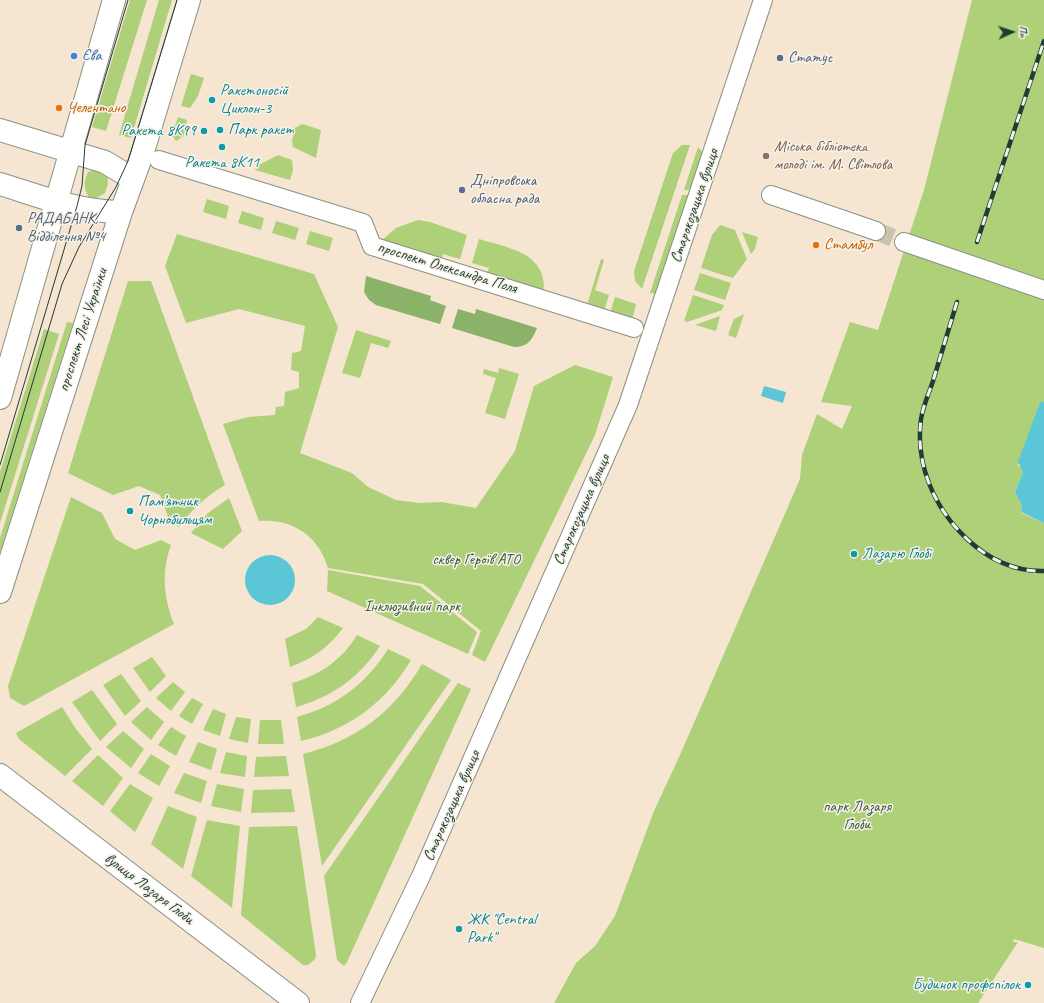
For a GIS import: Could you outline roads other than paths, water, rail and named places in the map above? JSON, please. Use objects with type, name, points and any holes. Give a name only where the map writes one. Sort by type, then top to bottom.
[{"type":"main road","points":[[0,398],[58,201],[70,151],[114,0]]},
{"type":"main road","name":"проспект Лесі Українки","points":[[0,592],[121,212],[142,154],[188,0]]},
{"type":"main road","points":[[0,130],[105,162],[133,179]]},
{"type":"main road","points":[[0,184],[101,212],[121,212]]},
{"type":"main road","name":"вулиця Лазаря Глоби","points":[[0,775],[298,1003]]},
{"type":"street","name":"Старокозацька вулиця","points":[[360,1003],[418,883],[628,405],[763,0]]},
{"type":"street","name":"проспект Олександра Поля","points":[[159,160],[362,223],[372,246],[634,328]]},
{"type":"street","points":[[772,195],[876,231]]},
{"type":"street","points":[[904,242],[1044,290]]},
{"type":"water","points":[[764,386],[786,392],[783,403],[761,396]]},
{"type":"water","points":[[1040,402],[1044,402],[1044,523],[1021,512],[1022,506],[1015,492],[1023,472],[1018,462]]},
{"type":"water","points":[[270,555],[279,557],[288,562],[293,571],[295,580],[293,589],[288,598],[279,603],[270,605],[261,603],[252,598],[247,589],[245,580],[247,571],[252,562],[261,557]]},
{"type":"tunnel","points":[[876,231],[904,242]]},
{"type":"tram line","points":[[0,465],[77,206],[82,186],[85,145],[128,0]]},
{"type":"tram line","points":[[0,492],[62,284],[79,247],[116,187],[128,161],[177,0]]},
{"type":"railway","points":[[977,242],[1044,41]]},
{"type":"railway","points":[[957,302],[921,419],[920,436],[924,469],[929,484],[945,514],[955,527],[975,546],[984,553],[1012,567],[1033,571],[1044,571]]},
{"type":"place","name":"Єва","points":[[74,56]]},
{"type":"place","name":"Статус","points":[[780,58]]},
{"type":"place","name":"Ракетоносій Циклон-3","points":[[212,100]]},
{"type":"place","name":"Челентано","points":[[59,108]]},
{"type":"place","name":"Парк ракет","points":[[220,130]]},
{"type":"place","name":"Ракета 8К99","points":[[204,131]]},
{"type":"place","name":"Ракета 8К11","points":[[222,147]]},
{"type":"place","name":"Міська бібліотека молоді ім. М. Світлова","points":[[766,156]]},
{"type":"place","name":"Дніпровська обласна рада","points":[[462,190]]},
{"type":"place","name":"РАДАБАНК, Відділення №4","points":[[19,228]]},
{"type":"place","name":"Стамбул","points":[[816,245]]},
{"type":"place","name":"Пам’ятник Чорнобильцям","points":[[130,511]]},
{"type":"place","name":"Лазарю Глобі","points":[[854,554]]},
{"type":"place","name":"ЖК \"Central Park\"","points":[[459,929]]},
{"type":"place","name":"Будинок профспілок","points":[[1028,985]]},
{"type":"park label","name":"сквер Героїв АТО","points":[[476,560]]},
{"type":"park label","name":"Інклюзивний парк","points":[[412,607]]},
{"type":"park label","name":"парк Лазаря Глоби","points":[[857,816]]}]
